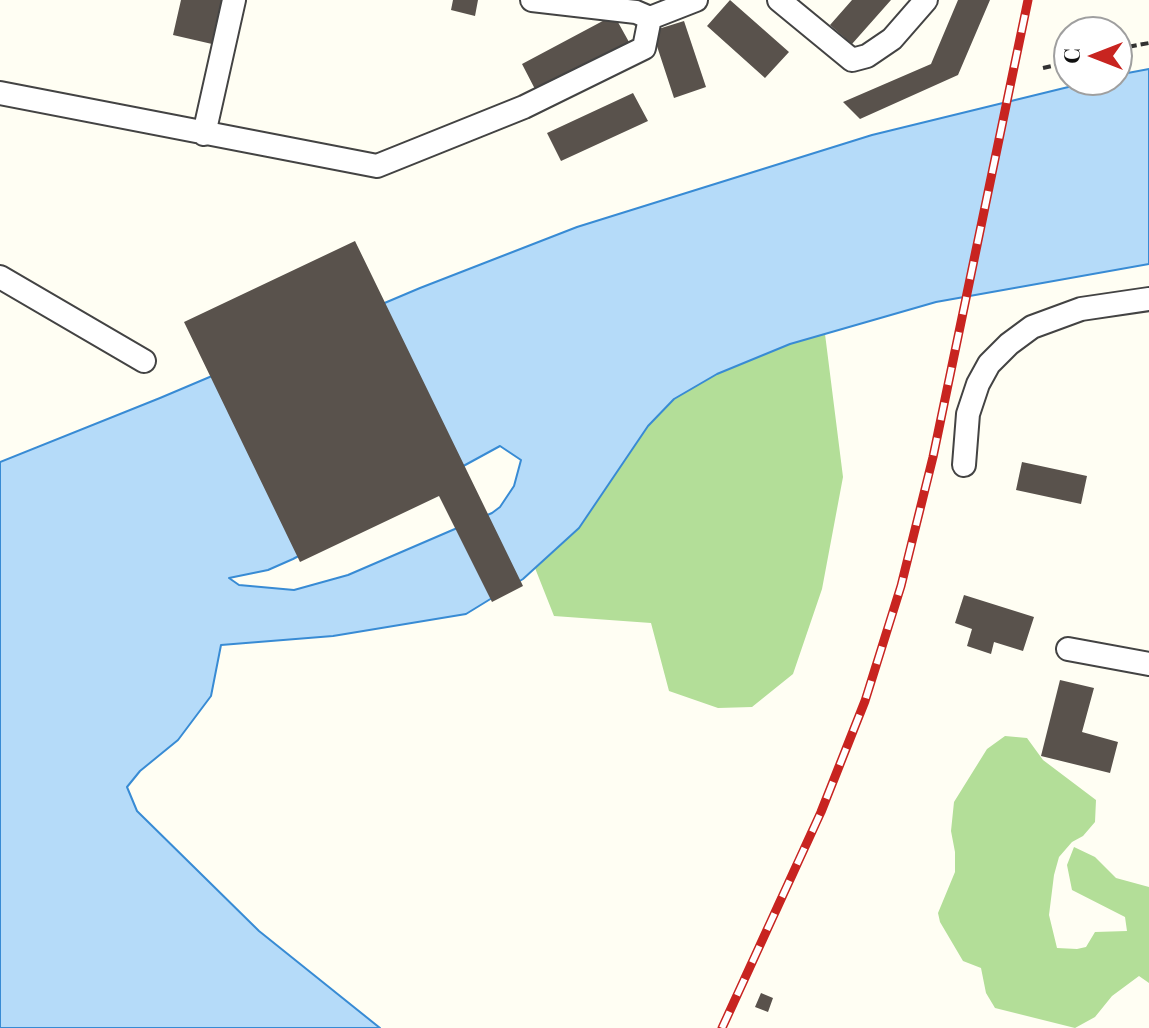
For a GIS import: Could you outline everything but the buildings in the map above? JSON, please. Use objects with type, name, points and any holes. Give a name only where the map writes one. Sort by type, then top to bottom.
[{"type":"lane","points":[[204,134],[234,0]]},
{"type":"lane","points":[[532,0],[636,12],[650,18],[696,0]]},
{"type":"lane","points":[[779,0],[852,60],[867,56],[892,39],[926,0]]},
{"type":"lane","points":[[0,93],[377,166],[524,107],[644,48],[650,18]]},
{"type":"lane","points":[[0,277],[144,361]]},
{"type":"lane","points":[[964,465],[968,414],[978,384],[989,364],[1009,344],[1032,327],[1081,309],[1149,299]]},
{"type":"lane","points":[[1068,649],[1149,664]]},
{"type":"path","points":[[1043,68],[1053,66]]},
{"type":"green space","points":[[825,334],[843,477],[822,589],[793,674],[752,707],[718,708],[669,691],[651,623],[554,616],[535,568],[579,528],[648,426],[674,399],[717,374],[790,344]]},
{"type":"green space","points":[[1005,736],[1027,738],[1043,760],[1096,800],[1095,822],[1059,857],[1054,875],[1049,915],[1057,948],[1086,947],[1095,932],[1127,931],[1125,917],[1072,890],[1067,865],[1074,847],[1095,857],[1116,878],[1149,887],[1149,983],[1139,976],[1112,996],[1095,1017],[1075,1028],[995,1008],[986,993],[981,968],[963,961],[940,922],[938,913],[955,872],[951,831],[954,802],[987,749]]},
{"type":"water","points":[[1149,69],[1149,264],[936,302],[790,344],[717,374],[674,399],[648,426],[579,528],[523,579],[466,614],[333,636],[221,645],[211,696],[178,740],[140,771],[127,787],[137,811],[259,931],[380,1028],[0,1028],[0,462],[420,288],[577,227],[872,135],[1053,91],[1053,96],[1133,96],[1133,72]],"holes":[[[500,446],[521,460],[514,486],[500,507],[492,513],[348,575],[294,590],[239,585],[229,578],[268,570],[293,559]]]},
{"type":"railway","points":[[722,1028],[821,812],[865,701],[901,586],[933,457],[1028,0]]}]
